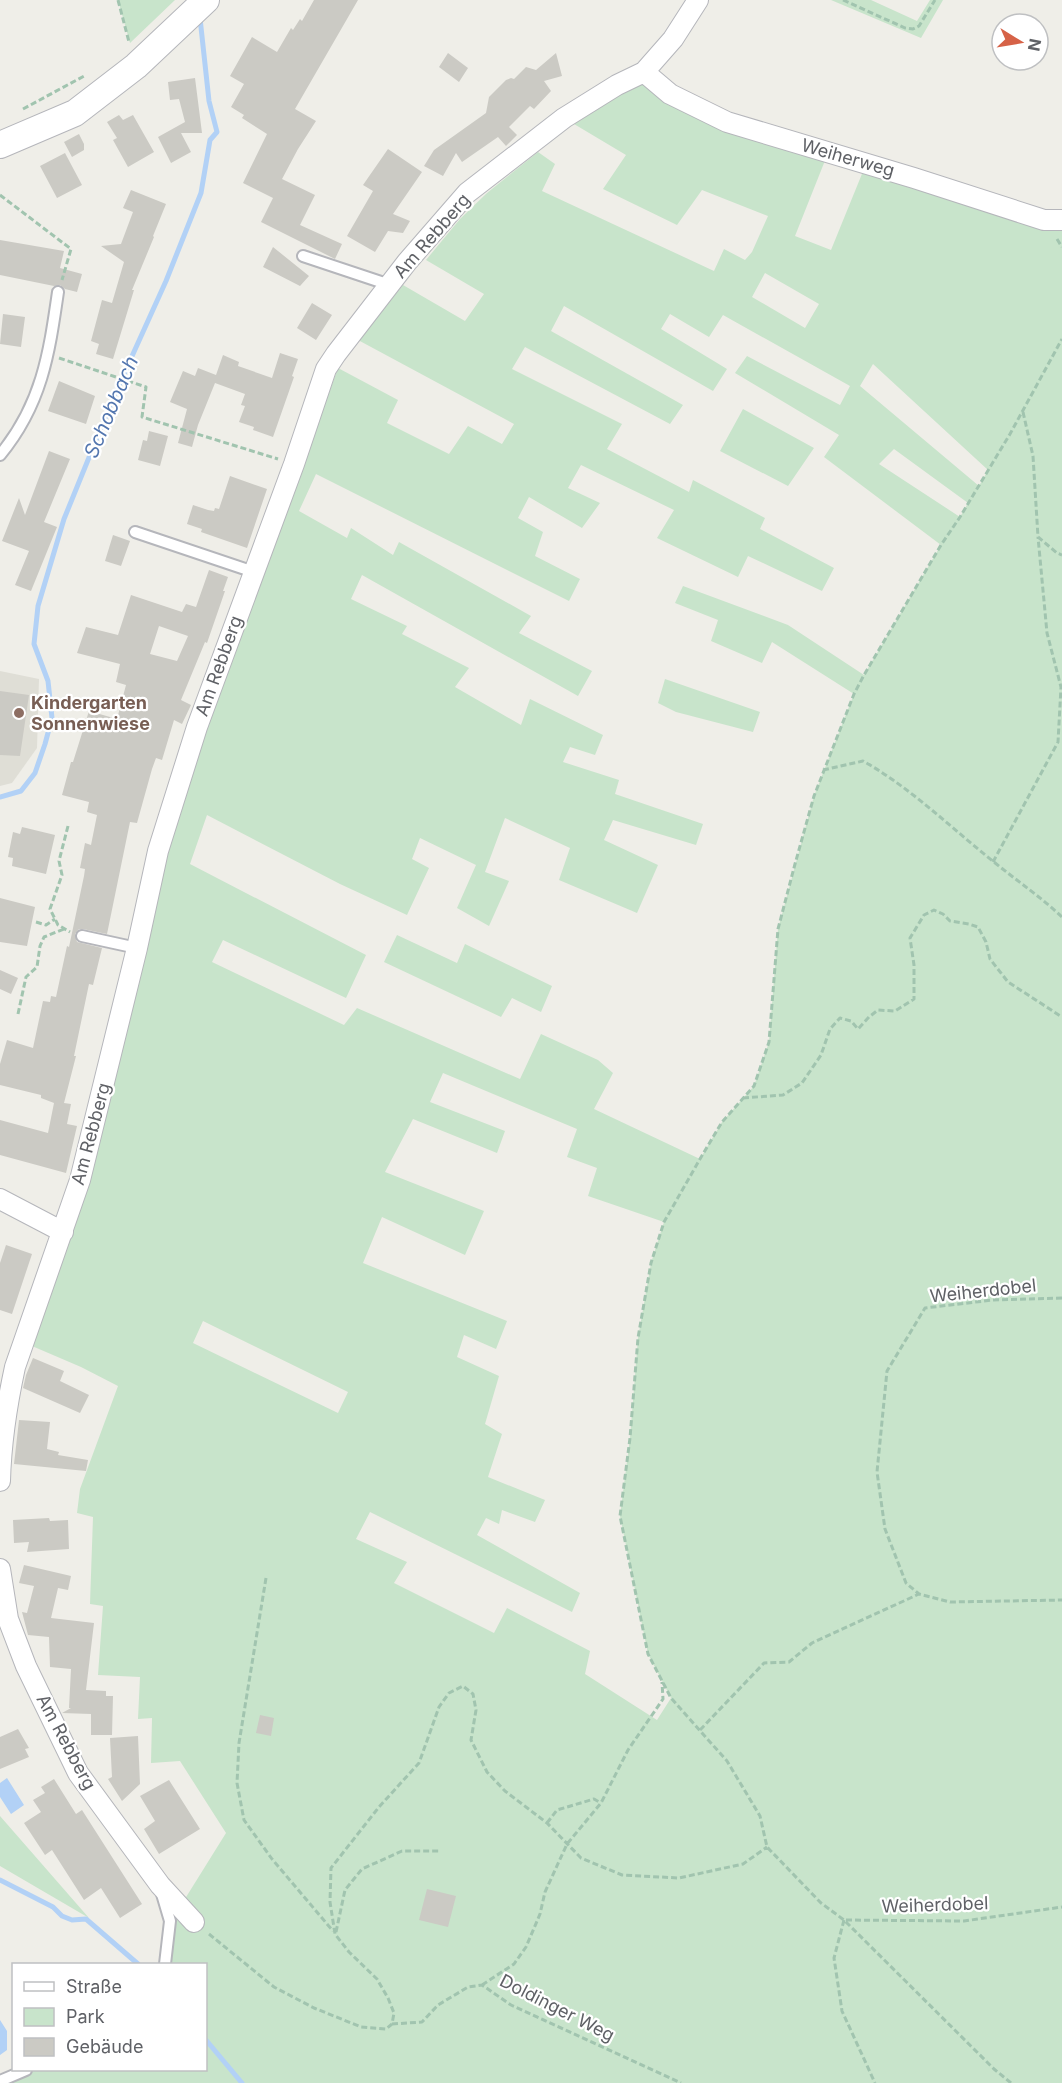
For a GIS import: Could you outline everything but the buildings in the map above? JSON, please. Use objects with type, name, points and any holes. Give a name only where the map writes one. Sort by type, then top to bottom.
[{"type":"street","name":"Am Rebberg","points":[[0,1481],[7,1406],[15,1367],[80,1180],[137,948],[161,839],[197,727],[294,464],[326,369],[407,262],[467,193],[564,118],[644,72],[672,39],[698,0]]},
{"type":"street","points":[[0,146],[75,112],[136,66],[200,6]]},
{"type":"street","name":"Weiherweg","points":[[644,72],[670,94],[727,122],[1044,220],[1062,220]]},
{"type":"street","points":[[0,1199],[63,1232]]},
{"type":"street","name":"Am Rebberg","points":[[0,1569],[8,1619],[26,1666],[78,1773],[160,1885],[194,1922]]},
{"type":"lane","points":[[303,256],[390,285]]},
{"type":"lane","points":[[0,455],[22,425],[41,382],[49,355],[58,291]]},
{"type":"lane","points":[[135,532],[254,572]]},
{"type":"lane","points":[[82,936],[137,948]]},
{"type":"lane","points":[[160,1885],[170,1921],[165,1963]]},
{"type":"lane","points":[[0,2081],[24,2071]]},
{"type":"path","points":[[118,0],[130,43],[122,49]]},
{"type":"path","points":[[843,0],[905,28],[913,29],[919,26],[935,0]]},
{"type":"path","points":[[19,111],[90,72]]},
{"type":"path","points":[[0,195],[71,249],[58,291]]},
{"type":"path","points":[[1011,2083],[994,2069],[844,1920],[821,1903],[767,1846],[760,1816],[727,1761],[671,1698],[648,1654],[620,1516],[630,1438],[638,1338],[651,1263],[664,1222],[723,1122],[754,1086],[769,1042],[778,928],[823,770],[864,675],[941,545],[969,504],[1062,339]]},
{"type":"path","points":[[49,355],[146,387],[142,417],[294,464]]},
{"type":"path","points":[[993,862],[1058,742],[1061,686],[1047,633],[1033,456],[1023,410]]},
{"type":"path","points":[[1038,537],[1057,554],[1062,555]]},
{"type":"path","points":[[823,770],[862,761],[889,776],[993,862],[1044,900],[1062,917]]},
{"type":"path","points":[[68,826],[59,861],[62,875],[50,909],[58,925],[82,936]]},
{"type":"path","points":[[743,1098],[783,1095],[802,1083],[821,1055],[830,1029],[840,1018],[851,1021],[858,1029],[868,1017],[878,1010],[895,1011],[914,999],[914,966],[910,938],[924,915],[934,910],[943,914],[950,921],[978,927],[986,942],[990,959],[1008,982],[1062,1017]]},
{"type":"path","points":[[46,925],[55,920]]},
{"type":"path","points":[[36,922],[46,925],[53,932]]},
{"type":"path","points":[[18,1014],[26,977],[37,967],[40,946],[45,937],[64,929]]},
{"type":"path","name":"Weiherdobel","points":[[919,1594],[906,1583],[885,1529],[877,1472],[887,1371],[925,1308],[993,1300],[1062,1298]]},
{"type":"path","points":[[266,1578],[239,1743],[237,1783],[244,1820],[272,1859],[349,1952],[377,1979],[394,2013],[392,2024]]},
{"type":"path","points":[[700,1730],[764,1663],[789,1662],[812,1643],[919,1594],[950,1602],[1062,1600]]},
{"type":"path","points":[[482,1985],[514,1964],[526,1947],[540,1914],[545,1892],[567,1844],[601,1803],[632,1743],[663,1700],[662,1681]]},
{"type":"path","points":[[335,1934],[330,1902],[332,1868],[379,1807],[419,1763],[439,1707],[449,1693],[463,1686],[473,1694],[476,1710],[471,1740],[487,1772],[506,1791],[547,1823],[581,1858],[622,1875],[678,1878],[743,1864],[767,1846]]},
{"type":"path","points":[[547,1823],[557,1810],[594,1799],[601,1803]]},
{"type":"path","points":[[335,1934],[345,1890],[362,1869],[402,1851],[441,1851]]},
{"type":"path","name":"Weiherdobel","points":[[844,1920],[964,1921],[1062,1907]]},
{"type":"path","points":[[844,1920],[834,1958],[842,2011],[875,2083]]},
{"type":"path","name":"Doldinger Weg","points":[[194,1922],[274,1987],[314,2008],[361,2027],[386,2029],[392,2024],[422,2022],[438,2005],[468,1987],[482,1985],[512,2005],[681,2083]]},
{"type":"shaded area","name":"Kindergarten Sonnenwiese","points":[[0,671],[39,679],[37,748],[12,783],[0,786]]},
{"type":"green space","points":[[118,0],[175,0],[130,43]]},
{"type":"green space","points":[[831,0],[871,0],[917,21],[930,0],[943,0],[921,38]]},
{"type":"green space","points":[[644,72],[670,94],[828,153],[795,236],[831,250],[866,164],[1044,220],[1062,210],[1062,2083],[0,2083],[24,2071],[207,2071],[207,1963],[165,1963],[170,1921],[160,1885],[183,1902],[226,1833],[180,1761],[151,1763],[152,1718],[138,1719],[140,1677],[98,1675],[103,1606],[90,1604],[93,1517],[77,1513],[80,1489],[118,1386],[25,1343],[129,976],[205,731],[338,368],[398,400],[387,423],[449,454],[468,426],[502,444],[514,424],[358,340],[403,285],[465,321],[484,294],[426,260],[460,219],[487,193],[538,152],[555,164],[542,191],[714,271],[724,249],[745,260],[752,252],[768,216],[702,190],[677,225],[603,189],[626,155],[574,124],[625,92]],"holes":[[[765,273],[819,304],[805,328],[752,297]],[[564,306],[713,391],[727,369],[661,329],[670,314],[709,337],[723,315],[850,386],[840,405],[747,356],[735,373],[839,435],[824,457],[941,545],[864,675],[788,625],[683,586],[675,603],[718,620],[711,641],[762,663],[772,642],[854,694],[814,796],[778,929],[769,1042],[754,1086],[722,1122],[700,1159],[594,1109],[613,1073],[598,1060],[541,1034],[520,1079],[357,1008],[344,1025],[212,962],[223,940],[346,998],[366,955],[190,864],[207,815],[340,884],[407,915],[429,868],[412,859],[420,838],[476,865],[457,908],[489,926],[509,881],[485,872],[505,818],[570,848],[559,880],[637,913],[658,865],[604,840],[613,820],[696,845],[703,824],[615,794],[619,780],[563,762],[570,747],[595,755],[603,735],[530,699],[521,725],[455,687],[469,668],[402,634],[407,626],[351,599],[362,575],[578,696],[592,671],[519,633],[531,616],[399,542],[393,555],[351,528],[347,538],[299,511],[316,474],[569,601],[580,579],[535,556],[543,532],[518,518],[529,497],[582,528],[600,503],[568,488],[581,465],[674,510],[657,538],[738,577],[748,556],[822,591],[834,568],[760,529],[765,518],[693,480],[689,492],[607,449],[622,424],[512,369],[525,347],[670,424],[683,405],[551,331]],[[873,364],[988,470],[979,486],[860,386]],[[894,449],[968,503],[960,517],[879,464]],[[443,1073],[577,1129],[567,1157],[597,1168],[588,1196],[664,1222],[651,1263],[638,1338],[630,1438],[620,1516],[648,1654],[671,1698],[657,1720],[585,1674],[590,1651],[507,1608],[494,1633],[394,1583],[407,1562],[356,1539],[370,1512],[572,1612],[580,1593],[477,1535],[486,1518],[499,1524],[502,1510],[535,1522],[545,1500],[488,1477],[502,1434],[485,1424],[499,1376],[457,1357],[464,1335],[496,1349],[507,1321],[363,1263],[382,1217],[465,1255],[484,1211],[385,1172],[413,1119],[497,1153],[505,1131],[430,1102]],[[203,1321],[348,1392],[338,1413],[193,1343]]]},
{"type":"green space","points":[[743,409],[814,448],[788,486],[720,451]]},
{"type":"green space","points":[[665,679],[760,712],[753,732],[676,712],[658,703]]},
{"type":"green space","points":[[397,935],[457,963],[465,944],[552,986],[541,1012],[512,998],[501,1017],[384,962]]},
{"type":"green space","points":[[0,1816],[89,1918],[0,1866]]},
{"type":"water","points":[[7,1778],[24,1805],[11,1814],[0,1797],[0,1783]]},
{"type":"water","points":[[0,2020],[7,2031],[7,2050],[0,2055]]},
{"type":"waterway","name":"Schobbach","points":[[0,797],[21,791],[35,773],[45,744],[52,718],[48,681],[34,644],[38,606],[64,519],[114,396],[166,281],[201,193],[210,140],[217,132],[209,101],[200,18]]},
{"type":"waterway","points":[[0,1880],[53,1907],[62,1916],[72,1920],[86,1919],[137,1963]]},
{"type":"waterway","points":[[207,2041],[242,2083]]},
{"type":"place","name":"Kindergarten Sonnenwiese","points":[[19,713]]}]
